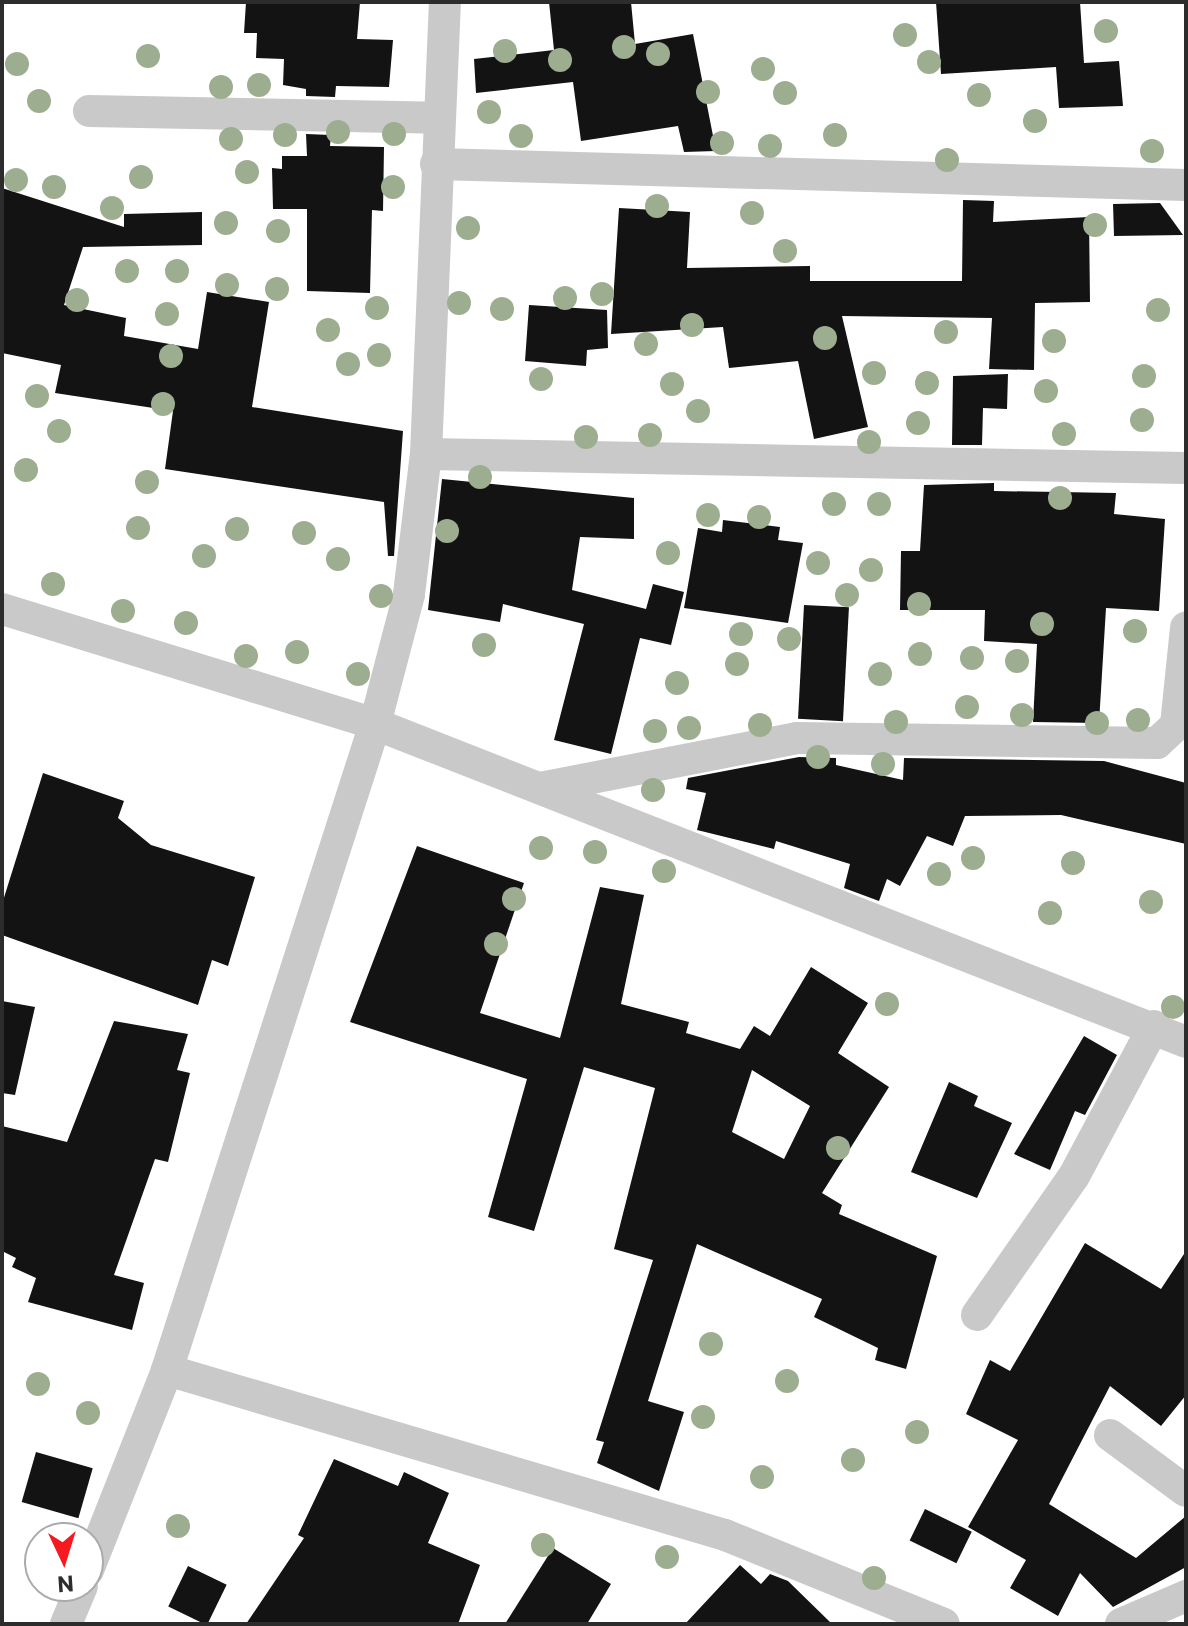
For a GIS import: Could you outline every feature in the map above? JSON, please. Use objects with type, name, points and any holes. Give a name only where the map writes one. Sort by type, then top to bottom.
[{"type":"street","points":[[104,1529],[167,1370],[375,724],[409,594],[426,454],[445,2]]},
{"type":"street","points":[[89,111],[438,118]]},
{"type":"street","points":[[436,164],[1186,185]]},
{"type":"street","points":[[426,454],[1186,468]]},
{"type":"street","points":[[2,609],[375,724],[1154,1026],[1186,1042]]},
{"type":"street","points":[[540,788],[797,738],[1171,748],[1186,628]]},
{"type":"street","points":[[977,1315],[1074,1176],[1154,1026]]},
{"type":"street","points":[[167,1370],[725,1535],[944,1624]]},
{"type":"street","points":[[1110,1435],[1186,1491]]},
{"type":"street","points":[[1121,1624],[1186,1596]]},
{"type":"street","points":[[66,1624],[75,1602]]},
{"type":"building","points":[[246,2],[360,2],[357,39],[393,40],[389,87],[336,86],[335,97],[306,96],[306,89],[283,85],[284,59],[256,58],[257,33],[244,33]]},
{"type":"building","points":[[549,2],[631,2],[635,44],[693,34],[716,151],[684,152],[678,126],[581,141],[573,82],[476,93],[474,59],[554,50]]},
{"type":"building","points":[[936,2],[1080,2],[1084,63],[1119,61],[1123,106],[1059,108],[1056,67],[941,74]]},
{"type":"building","points":[[306,134],[331,135],[330,146],[384,147],[383,211],[372,210],[370,293],[307,291],[307,209],[273,209],[272,168],[282,169],[282,156],[307,156]]},
{"type":"building","points":[[2,188],[124,227],[124,214],[202,212],[202,245],[83,247],[64,305],[126,318],[124,336],[198,349],[207,292],[269,302],[252,407],[403,431],[394,556],[388,556],[384,502],[165,469],[173,411],[55,393],[61,365],[2,353]]},
{"type":"building","points":[[963,200],[994,201],[993,222],[1089,217],[1090,302],[1035,303],[1034,370],[989,369],[992,318],[842,316],[868,427],[814,439],[798,361],[729,368],[723,327],[611,334],[619,208],[690,212],[687,268],[810,266],[810,281],[962,281]]},
{"type":"building","points":[[1160,203],[1183,235],[1114,236],[1113,204]]},
{"type":"building","points":[[529,305],[607,310],[608,348],[587,350],[586,366],[525,361]]},
{"type":"building","points":[[1008,374],[1007,409],[983,408],[982,445],[952,445],[953,376]]},
{"type":"building","points":[[442,479],[634,498],[634,539],[580,537],[572,590],[646,609],[653,584],[684,592],[671,645],[640,638],[611,754],[554,740],[584,624],[503,604],[500,622],[428,610]]},
{"type":"building","points":[[994,483],[994,491],[1116,493],[1114,514],[1165,519],[1159,611],[1106,608],[1099,723],[1033,722],[1037,644],[984,641],[985,610],[900,610],[901,551],[920,551],[924,485]]},
{"type":"building","points":[[723,520],[780,527],[778,540],[803,543],[788,623],[684,608],[698,528],[722,532]]},
{"type":"building","points":[[804,605],[849,607],[843,721],[798,719]]},
{"type":"building","points":[[799,757],[836,758],[836,765],[903,780],[904,758],[1104,761],[1186,783],[1186,844],[1061,815],[965,816],[953,846],[927,836],[900,886],[887,879],[879,901],[844,888],[850,864],[776,841],[774,849],[697,830],[706,793],[686,789],[688,778]]},
{"type":"building","points":[[43,773],[124,801],[118,818],[151,845],[255,877],[228,966],[212,960],[198,1005],[2,935],[2,904]]},
{"type":"building","points":[[417,846],[524,883],[480,1013],[560,1038],[600,887],[644,895],[621,1004],[689,1022],[686,1033],[740,1049],[754,1026],[770,1036],[811,967],[868,1003],[838,1053],[889,1087],[822,1193],[842,1205],[839,1214],[937,1256],[906,1369],[875,1360],[878,1348],[814,1317],[822,1299],[697,1244],[648,1401],[684,1412],[659,1491],[597,1463],[604,1442],[596,1440],[653,1260],[614,1249],[655,1088],[584,1067],[534,1231],[488,1217],[527,1079],[350,1022]],"holes":[[[752,1070],[810,1106],[784,1159],[732,1132]]]},
{"type":"building","points":[[2,1001],[35,1007],[15,1095],[2,1093]]},
{"type":"building","points":[[114,1021],[188,1034],[177,1070],[190,1073],[168,1162],[155,1159],[114,1275],[144,1283],[132,1330],[28,1302],[36,1278],[12,1267],[16,1258],[2,1251],[2,1126],[67,1142]]},
{"type":"building","points":[[1084,1036],[1117,1055],[1085,1115],[1075,1111],[1050,1170],[1014,1154]]},
{"type":"building","points":[[949,1082],[978,1096],[974,1106],[1012,1123],[977,1198],[911,1172]]},
{"type":"building","points":[[1085,1243],[1161,1289],[1186,1251],[1186,1395],[1161,1426],[1110,1386],[1049,1504],[1136,1558],[1186,1516],[1186,1567],[1113,1607],[1080,1573],[1058,1616],[1010,1588],[1026,1560],[968,1527],[1018,1440],[966,1414],[990,1360],[1010,1371]]},
{"type":"building","points":[[36,1452],[93,1468],[78,1518],[22,1502]]},
{"type":"building","points":[[334,1459],[398,1486],[404,1472],[449,1493],[428,1543],[480,1565],[458,1624],[246,1624],[304,1538],[298,1535]]},
{"type":"building","points":[[925,1509],[972,1532],[956,1563],[910,1540]]},
{"type":"building","points":[[553,1548],[611,1584],[587,1624],[505,1624]]},
{"type":"building","points":[[740,1565],[761,1584],[770,1574],[788,1581],[832,1624],[685,1624]]},
{"type":"building","points":[[188,1566],[227,1585],[208,1624],[168,1606]]}]
